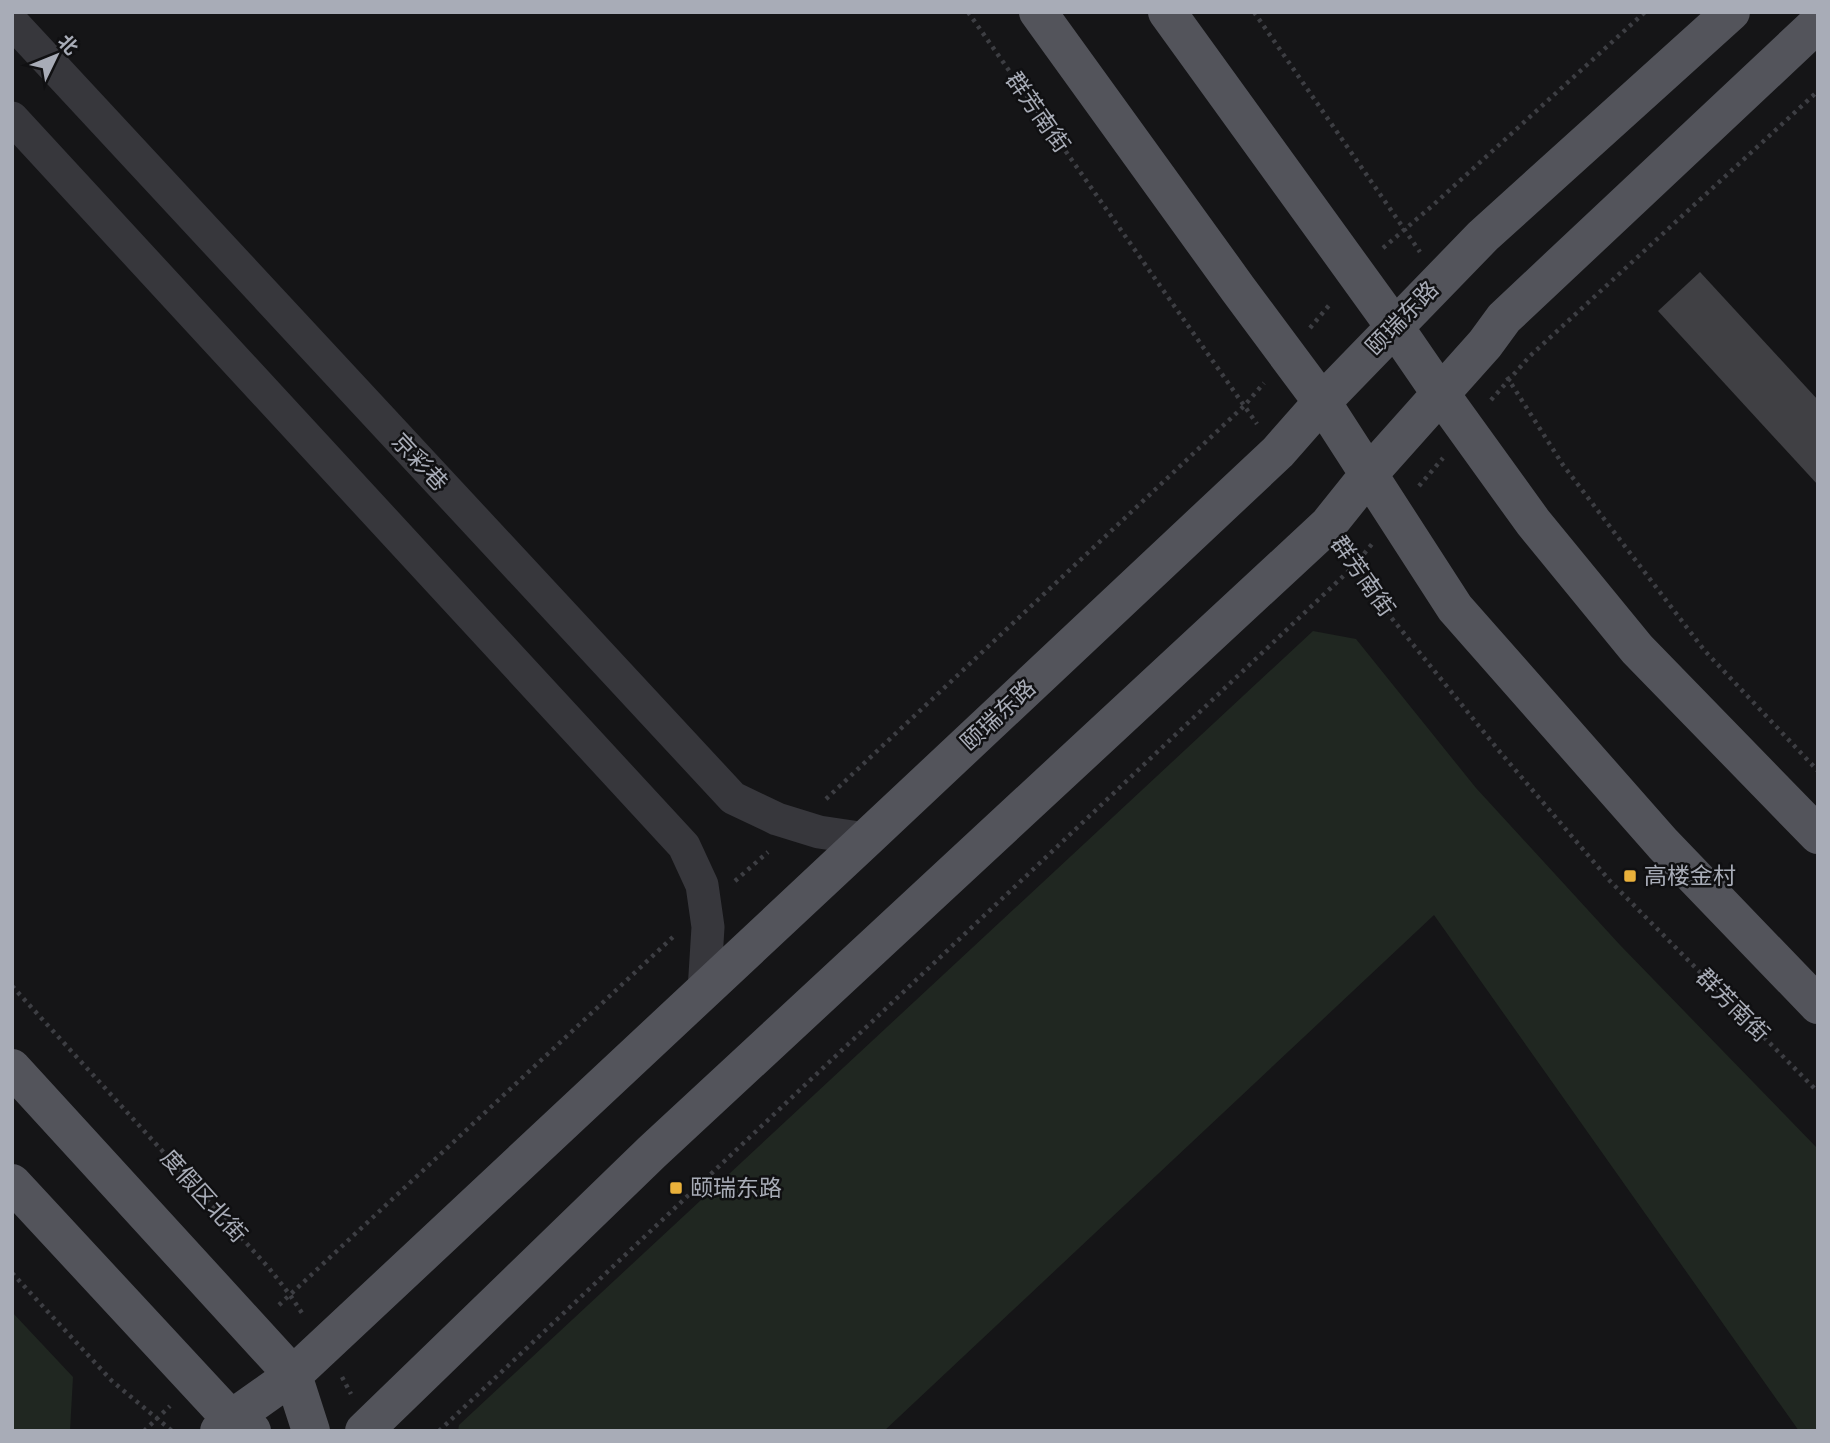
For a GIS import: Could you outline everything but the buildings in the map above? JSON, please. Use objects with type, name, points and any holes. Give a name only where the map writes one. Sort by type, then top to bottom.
[{"type":"main road","points":[[1038,12],[1322,402],[1455,608],[1663,844],[1818,1005]]},
{"type":"main road","points":[[1167,12],[1395,326],[1533,522],[1637,649],[1818,835]]},
{"type":"main road","name":"颐瑞东路","points":[[234,1427],[293,1375],[1278,452],[1322,402],[1483,236],[1731,12]]},
{"type":"main road","points":[[367,1428],[652,1152],[1328,525],[1368,475],[1485,344],[1504,318],[1818,23]]},
{"type":"main road","points":[[12,1068],[293,1375],[311,1431]]},
{"type":"main road","points":[[12,1183],[197,1382],[234,1427]]},
{"type":"street","name":"京彩巷","points":[[12,22],[733,798],[777,819],[820,832],[866,839]]},
{"type":"street","points":[[12,118],[684,846],[702,885],[708,927],[704,991]]},
{"type":"path","name":"群芳南街","points":[[968,12],[1278,452]]},
{"type":"path","points":[[1255,12],[1440,279]]},
{"type":"path","points":[[252,1330],[705,907],[798,825],[1244,405],[1356,273],[1645,12]]},
{"type":"path","points":[[439,1431],[1354,566],[1466,429],[1530,356],[1818,91]]},
{"type":"path","points":[[1485,344],[1563,465],[1704,650],[1818,771]]},
{"type":"path","name":"群芳南街","points":[[1328,525],[1377,600],[1500,752],[1610,881],[1818,1092]]},
{"type":"path","name":"度假区北街","points":[[12,986],[270,1268],[324,1346],[367,1428]]},
{"type":"path","points":[[12,1273],[112,1381],[172,1431]]},
{"type":"path","points":[[144,1431],[197,1382]]},
{"type":"shaded area","points":[[1313,631],[1356,639],[1476,788],[1620,945],[1818,1149],[1818,1431],[1799,1431],[1434,915],[884,1431],[458,1431],[459,1425]]},
{"type":"shaded area","points":[[12,1312],[73,1377],[70,1431],[12,1431]]},
{"type":"place","name":"高楼金村","points":[[1630,876]]},
{"type":"place","name":"颐瑞东路","points":[[676,1188]]}]
